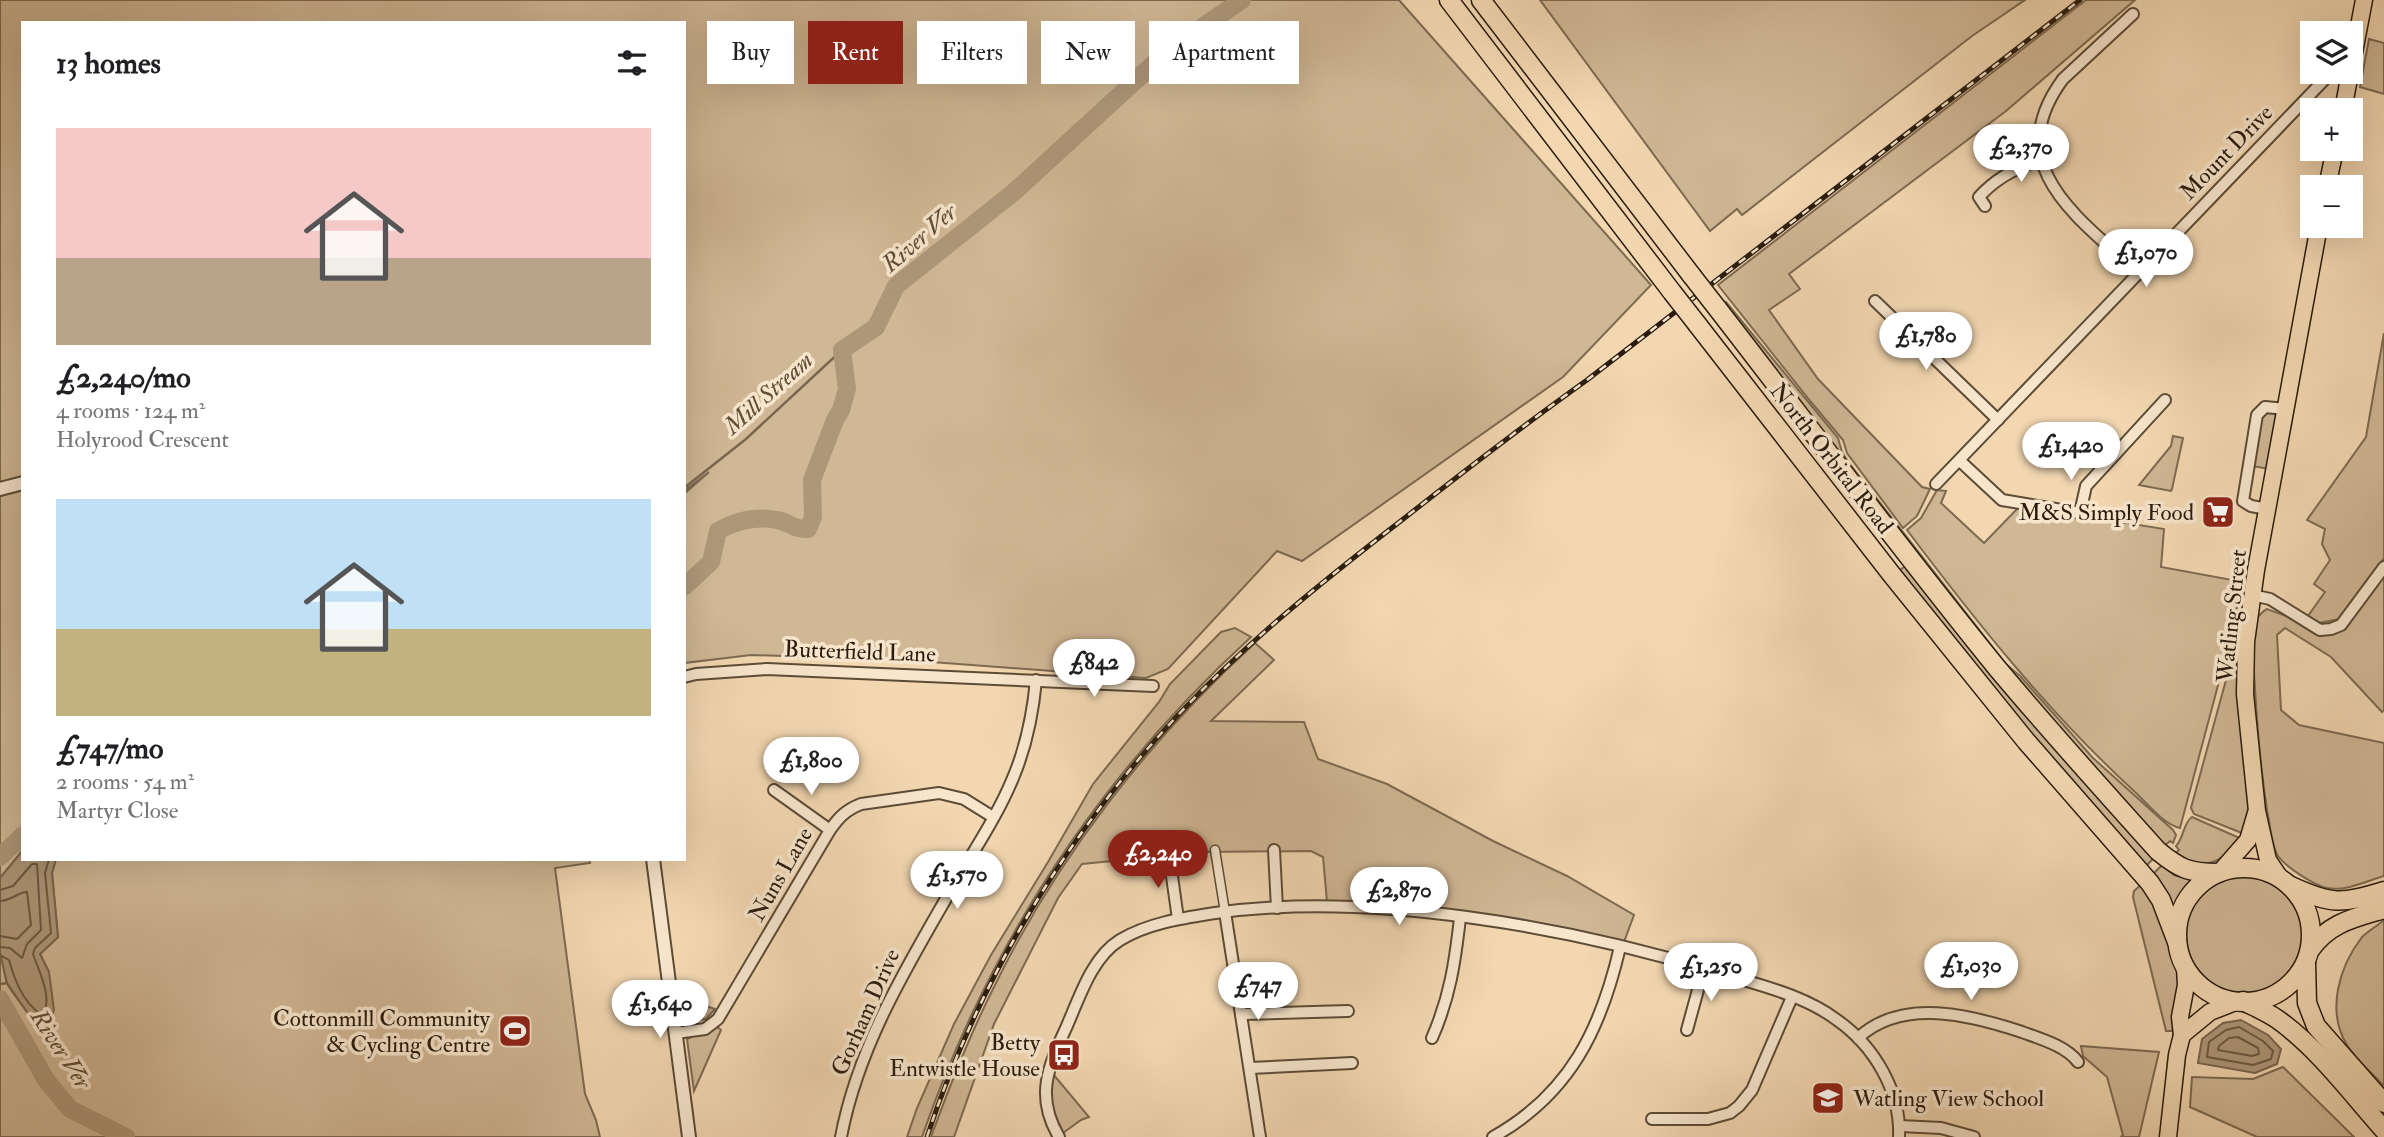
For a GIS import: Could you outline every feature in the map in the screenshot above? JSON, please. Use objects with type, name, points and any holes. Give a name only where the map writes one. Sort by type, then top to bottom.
[{"type":"highway","name":"North Orbital Road","points":[[1449,0],[1892,575],[2026,741],[2150,883],[2161,900],[2178,942]]},
{"type":"highway","name":"North Orbital Road","points":[[1481,0],[1998,668],[2158,851],[2172,863],[2190,872],[2219,872]]},
{"type":"highway","points":[[2384,891],[2354,900],[2331,901],[2321,899],[2265,871],[2240,868],[2219,872],[2197,887],[2186,902],[2178,923],[2178,942],[2185,967],[2192,977],[2210,992],[2241,1001],[2287,1026],[2384,1130]]},
{"type":"highway","points":[[2284,881],[2304,904],[2309,916],[2311,941],[2307,956],[2307,1003],[2316,1026],[2384,1103]]},
{"type":"highway","points":[[2241,1001],[2268,997],[2279,992],[2298,974],[2321,935],[2331,927],[2384,909]]},
{"type":"main road","points":[[2360,21],[2364,0]]},
{"type":"main road","name":"Watling Street","points":[[2284,881],[2265,853],[2257,811],[2245,694],[2246,642],[2252,595],[2317,238]]},
{"type":"main road","points":[[2219,872],[2248,840],[2257,811]]},
{"type":"main road","points":[[2168,1137],[2177,1055],[2182,1035],[2180,1017],[2186,985],[2185,967]]},
{"type":"main road","points":[[2182,1035],[2210,1012],[2241,1001]]},
{"type":"street","points":[[2133,14],[2054,90],[2041,128],[2041,160],[2054,191],[2065,205],[2139,274]]},
{"type":"street","name":"Mount Drive","points":[[1936,484],[2320,84]]},
{"type":"street","points":[[1977,199],[1992,182],[2041,160]]},
{"type":"street","points":[[1875,301],[1998,420]]},
{"type":"street","points":[[1960,461],[2002,500],[2080,513],[2086,485],[2165,400]]},
{"type":"street","points":[[2268,509],[2251,506],[2243,501],[2246,477],[2261,409],[2270,406],[2286,409]]},
{"type":"street","points":[[0,489],[21,483]]},
{"type":"street","points":[[2252,595],[2270,599],[2320,629],[2331,629],[2341,625],[2384,567]]},
{"type":"street","name":"Butterfield Lane","points":[[686,677],[722,671],[767,669],[1153,686]]},
{"type":"street","name":"Gorham Drive","points":[[841,1137],[858,1075],[895,986],[1013,779],[1030,725],[1036,680]]},
{"type":"street","points":[[774,790],[830,830]]},
{"type":"street","name":"Nuns Lane","points":[[676,1033],[705,1029],[718,1019],[841,815],[861,804],[939,793],[964,799],[993,817]]},
{"type":"street","points":[[1215,850],[1261,1137]]},
{"type":"street","points":[[1274,850],[1277,908]]},
{"type":"street","points":[[1169,855],[1178,919]]},
{"type":"street","points":[[653,861],[689,1137]]},
{"type":"street","points":[[1059,1137],[1046,1108],[1046,1086],[1052,1061],[1094,970],[1119,941],[1147,928],[1178,919],[1277,908],[1341,907],[1460,918],[1620,947],[1703,968],[1792,997],[1823,1011],[1858,1038],[1872,1054],[1888,1082],[1899,1131],[1941,1128],[1974,1137]]},
{"type":"street","points":[[1432,1038],[1453,978],[1460,918]]},
{"type":"street","points":[[1493,1137],[1526,1115],[1546,1097],[1580,1056],[1605,1004],[1620,947]]},
{"type":"street","points":[[1688,1030],[1703,968]]},
{"type":"street","points":[[1652,1119],[1707,1119],[1724,1115],[1739,1106],[1752,1090],[1792,997]]},
{"type":"street","points":[[1241,1014],[1348,1011]]},
{"type":"street","points":[[1858,1038],[1874,1026],[1897,1016],[1948,1013],[1993,1022],[2033,1036],[2071,1053],[2078,1062]]},
{"type":"street","points":[[1250,1068],[1352,1063]]},
{"type":"shaded area","points":[[0,0],[1399,0],[1651,285],[1563,377],[1302,561],[1277,551],[1168,669],[1146,678],[905,660],[751,655],[686,663],[686,492],[709,472],[686,489],[686,21],[21,21],[21,852],[0,878]]},
{"type":"shaded area","points":[[1540,0],[2025,0],[1972,36],[1742,215],[1737,209],[1710,231]]},
{"type":"shaded area","points":[[2086,0],[2135,0],[2006,111],[1789,274],[1800,289],[1769,310],[1818,379],[1922,487],[1930,489],[1917,516],[1903,528],[1847,453],[1843,440],[1718,285]]},
{"type":"shaded area","points":[[2369,39],[2384,43],[2384,94],[2360,87],[2363,84]]},
{"type":"shaded area","points":[[1726,302],[1838,438],[1849,463],[2006,664],[2020,676],[2093,758],[2173,830],[2176,835],[2173,843],[2170,841],[2163,847],[2013,678],[1722,305]]},
{"type":"shaded area","points":[[2384,333],[2384,558],[2339,619],[2319,623],[2308,616],[2325,592],[2314,584],[2330,560],[2322,544],[2325,529],[2307,520],[2366,437]]},
{"type":"shaded area","points":[[2272,410],[2279,415],[2270,469],[2252,466],[2262,413]]},
{"type":"shaded area","points":[[2173,436],[2183,438],[2171,491],[2139,485],[2171,446]]},
{"type":"shaded area","points":[[1937,490],[1946,491],[1941,503],[1984,543],[2020,506],[2164,529],[2161,567],[2238,581],[2239,598],[2229,644],[2180,828],[2156,813],[2073,731],[1987,633],[1907,530],[1921,518]]},
{"type":"shaded area","points":[[1908,564],[2155,857],[2145,867],[2099,817],[1896,573]]},
{"type":"shaded area","points":[[2384,576],[2382,712],[2331,657],[2285,628],[2277,635],[2281,710],[2299,725],[2384,743],[2384,876],[2348,887],[2327,888],[2308,880],[2287,865],[2278,856],[2274,846],[2260,752],[2253,629],[2261,613],[2267,609],[2294,619],[2317,634],[2333,634],[2344,629]]},
{"type":"shaded area","points":[[1235,628],[1251,637],[1196,690],[1145,746],[1098,805],[1055,866],[1015,930],[980,997],[949,1066],[922,1137],[907,1137],[954,1024],[991,955],[1093,784],[1159,702],[1170,684],[1221,632]]},
{"type":"shaded area","points":[[1255,643],[1274,660],[1211,721],[1304,722],[1318,759],[1387,784],[1493,841],[1567,876],[1634,915],[1624,942],[1466,911],[1327,902],[1323,857],[1311,851],[1203,852],[1082,864],[1058,898],[994,1024],[954,1137],[931,1137],[986,1003],[1020,937],[1077,845],[1143,759],[1216,680]]},
{"type":"shaded area","points":[[2239,644],[2240,719],[2250,801],[2247,835],[2194,814],[2191,808],[2235,647]]},
{"type":"shaded area","points":[[2192,817],[2244,840],[2212,862],[2204,864],[2185,860],[2174,855],[2179,850],[2176,846]]},
{"type":"shaded area","points":[[55,861],[590,861],[555,868],[585,1094],[600,1137],[0,1137],[0,953],[8,985],[45,1035],[49,972],[40,954],[58,937],[52,873]]},
{"type":"shaded area","points":[[2162,865],[2174,875],[2193,880],[2174,912],[2152,875]]},
{"type":"shaded area","points":[[2245,875],[2268,879],[2287,892],[2300,911],[2304,934],[2300,957],[2287,976],[2268,989],[2245,993],[2222,989],[2203,976],[2190,957],[2186,934],[2190,911],[2203,892],[2222,879]]},
{"type":"shaded area","points":[[2144,882],[2169,935],[2178,964],[2179,993],[2172,1031],[2166,1031],[2133,897],[2134,891]]},
{"type":"shaded area","points":[[2384,920],[2384,1086],[2347,1045],[2337,1018],[2336,1004],[2342,975],[2354,949],[2362,937]]},
{"type":"shaded area","points":[[681,998],[715,1009],[706,1019],[685,1023]]},
{"type":"shaded area","points":[[716,1026],[721,1030],[694,1091],[687,1039]]},
{"type":"shaded area","points":[[2081,1046],[2159,1052],[2139,1137],[2121,1137],[2123,1135],[2107,1077],[2083,1056]]},
{"type":"shaded area","points":[[2283,1067],[2354,1137],[2257,1137],[2190,1107],[2192,1077],[2253,1079]]},
{"type":"shaded area","points":[[1053,1074],[1089,1117],[1063,1133],[1050,1104]]},
{"type":"water","points":[[21,852],[21,861],[55,861],[52,873],[58,937],[40,954],[49,972],[54,1010],[45,1036],[37,1021],[27,1012],[7,983],[0,953],[0,878]]},
{"type":"water","points":[[2241,1020],[2268,1035],[2281,1049],[2277,1064],[2255,1073],[2198,1063],[2202,1039],[2223,1023]]},
{"type":"waterway","name":"River Ver","points":[[686,585],[711,562],[718,531],[725,527],[746,520],[761,519],[777,520],[808,529],[813,517],[812,480],[847,389],[842,350],[876,327],[896,286],[1014,192],[1170,49],[1242,0]]},
{"type":"waterway","name":"Mill Stream","points":[[686,486],[746,439],[842,350]]},
{"type":"waterway","name":"River Ver","points":[[0,857],[21,837]]},
{"type":"waterway","points":[[0,984],[7,983]]},
{"type":"waterway","name":"River Ver","points":[[0,999],[46,1080],[70,1109],[126,1137]]},
{"type":"railway","points":[[927,1137],[972,1022],[1030,912],[1063,859],[1100,808],[1138,760],[1205,687],[1286,613],[1373,543],[2080,0]]},
{"type":"place","name":"M&S Simply Food","points":[[2218,512]]},
{"type":"place","name":"Cottonmill Community & Cycling Centre","points":[[515,1031]]},
{"type":"place","name":"Betty Entwistle House","points":[[1064,1055]]},
{"type":"place","name":"Watling View School","points":[[1828,1098]]}]
